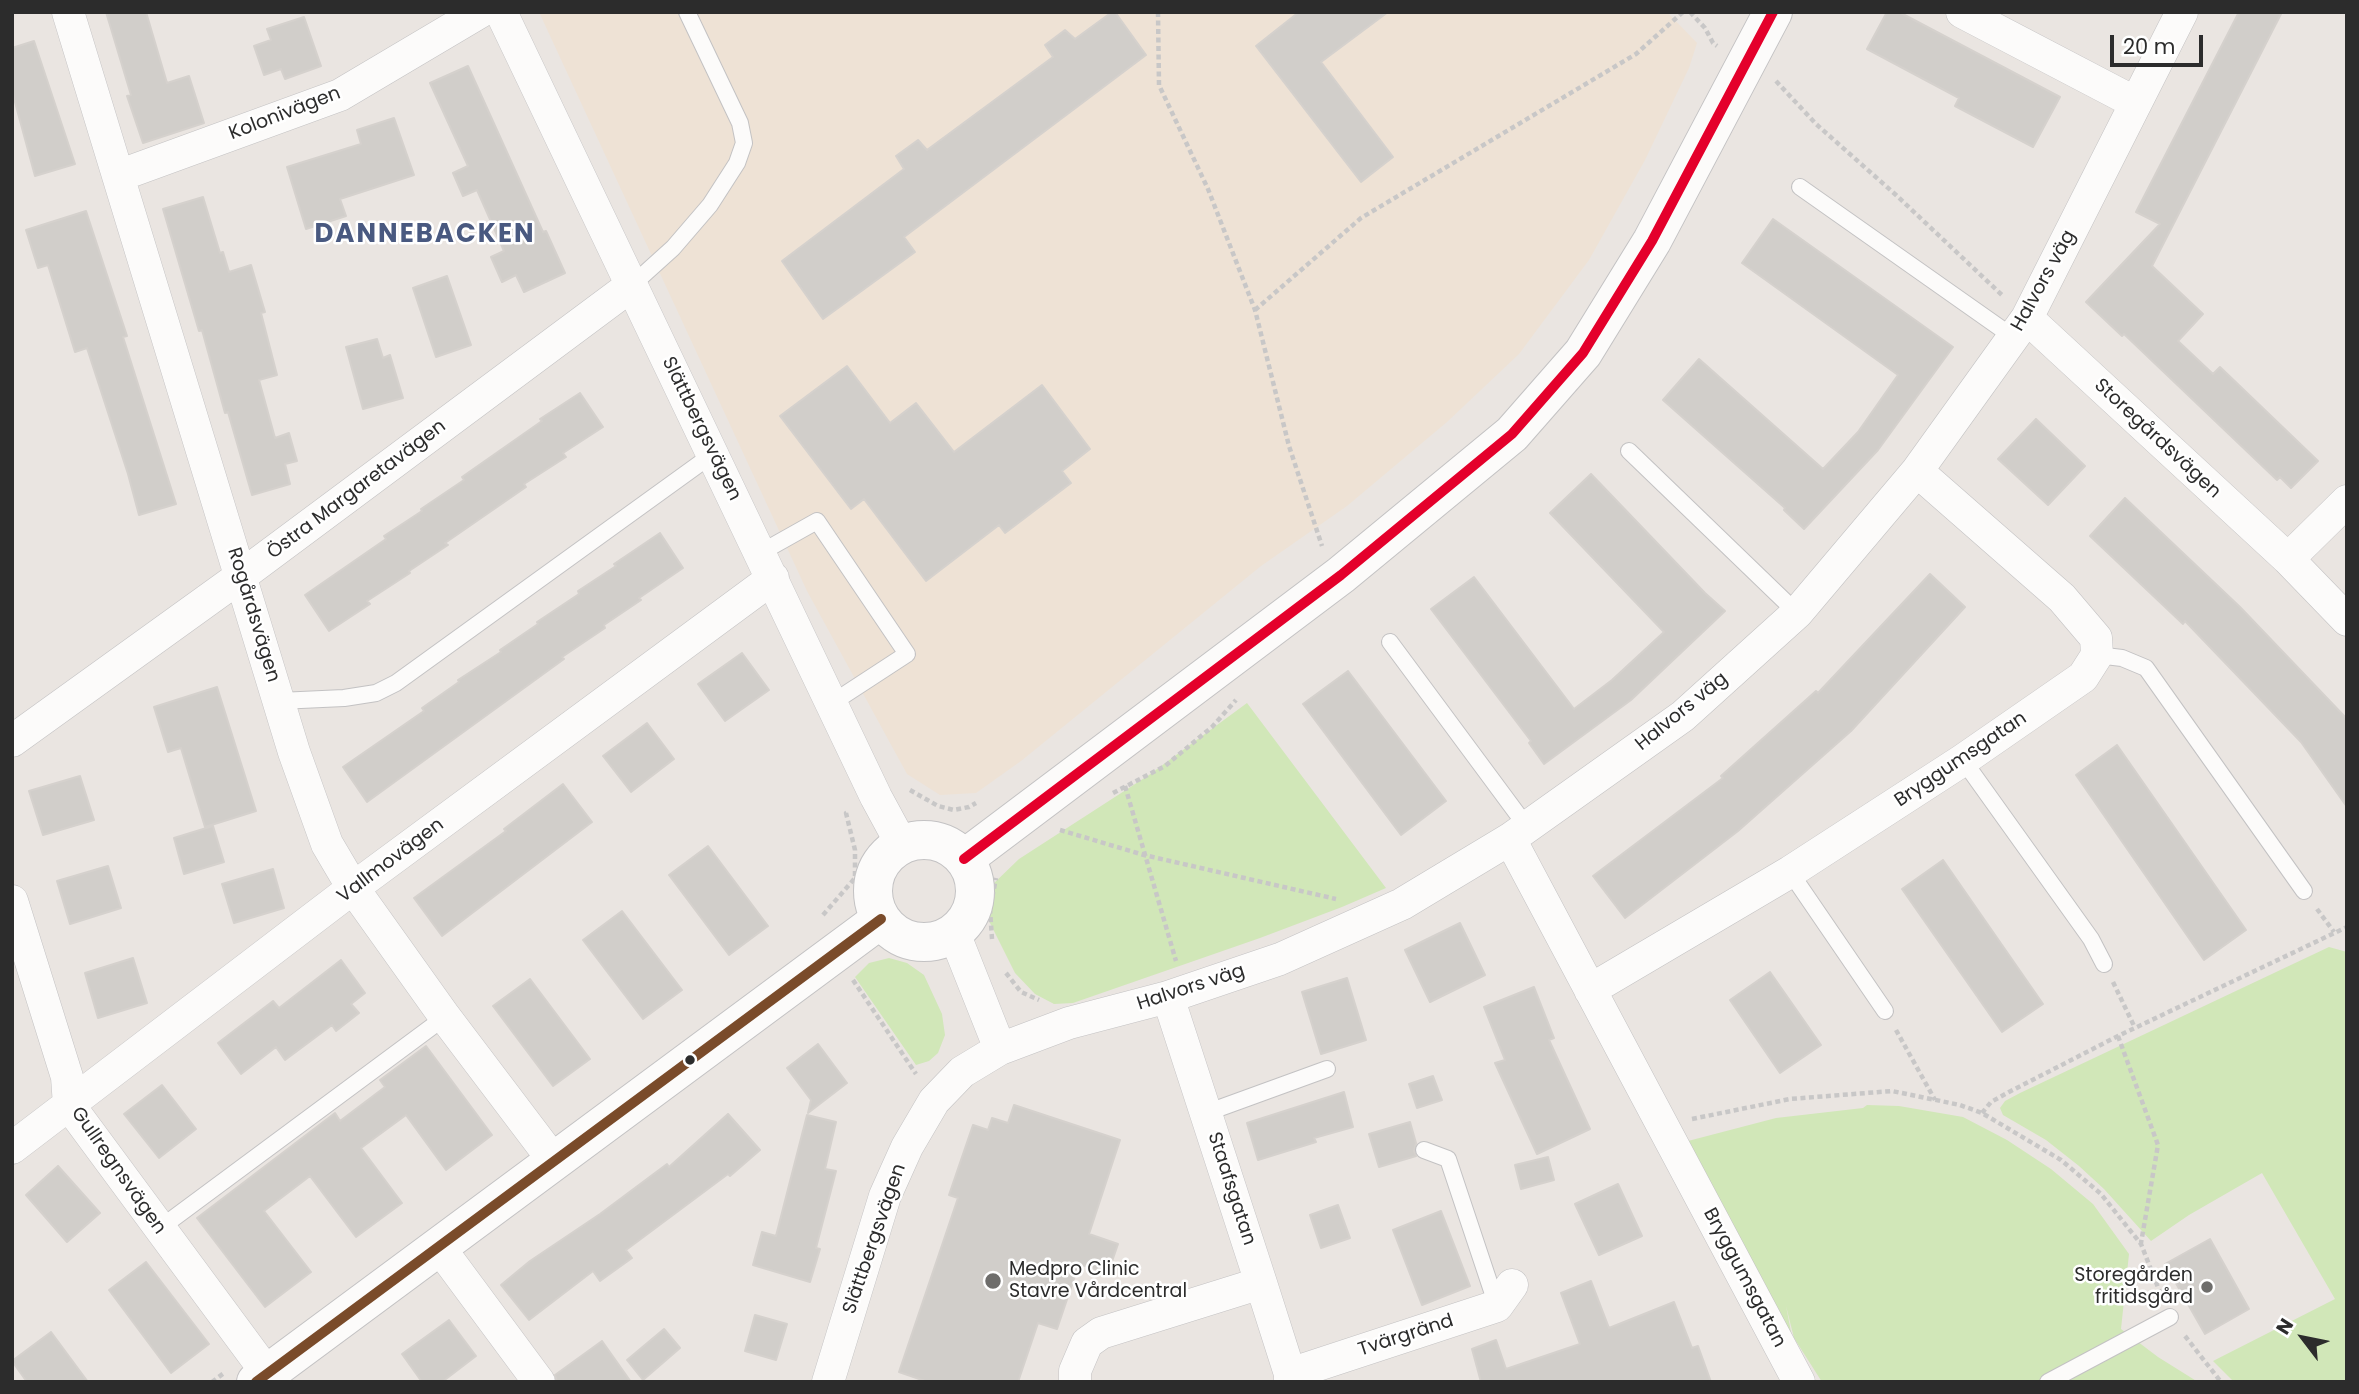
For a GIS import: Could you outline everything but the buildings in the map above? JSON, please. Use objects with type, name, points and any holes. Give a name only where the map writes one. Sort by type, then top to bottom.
[{"type":"street","name":"Rogårdsvägen","points":[[68,12],[294,752],[327,844],[353,888],[445,1017],[554,1161]]},
{"type":"street","name":"Kolonivägen","points":[[118,176],[340,94],[480,12]]},
{"type":"street","name":"Slättbergsvägen","points":[[501,12],[876,797],[902,845]]},
{"type":"street","points":[[964,859],[1341,575],[1512,434],[1583,353],[1653,240],[1773,12]]},
{"type":"street","points":[[1962,12],[2136,103]]},
{"type":"street","name":"Halvors väg","points":[[1000,1049],[1174,985],[1280,959],[1402,904],[1518,833],[1683,716],[1797,613],[1917,471],[2020,328],[2182,12]]},
{"type":"street","name":"Östra Margaretavägen","points":[[12,741],[241,576],[632,285]]},
{"type":"street","name":"Storegårdsvägen","points":[[2020,328],[2288,559],[2347,620]]},
{"type":"street","points":[[1917,471],[2062,598],[2096,638],[2097,655]]},
{"type":"street","points":[[2288,559],[2347,500]]},
{"type":"street","name":"Vallmovägen","points":[[12,1148],[353,888],[766,565]]},
{"type":"street","name":"Bryggumsgatan","points":[[1590,990],[1790,872],[1963,760],[2084,677],[2097,655]]},
{"type":"street","name":"Bryggumsgatan","points":[[1518,833],[1590,990],[1800,1382]]},
{"type":"street","points":[[918,840],[936,841],[951,848],[964,859],[972,874],[975,890],[973,906],[966,921],[954,933],[939,941],[922,943],[906,939],[892,931],[881,919],[874,902],[873,886],[878,869],[888,855],[902,845],[918,840]]},
{"type":"street","name":"Gullregnsvägen","points":[[12,901],[67,1077],[69,1105],[258,1369]]},
{"type":"street","points":[[258,1369],[439,1247],[881,919]]},
{"type":"street","points":[[954,933],[1000,1049]]},
{"type":"street","name":"Staafsgatan","points":[[1174,985],[1206,1113],[1290,1378]]},
{"type":"street","name":"Slättbergsvägen","points":[[828,1382],[885,1196],[906,1147],[934,1101],[962,1072],[1000,1049]]},
{"type":"street","points":[[439,1247],[539,1382]]},
{"type":"street","points":[[1074,1382],[1075,1371],[1087,1343],[1101,1333],[1261,1283]]},
{"type":"street","name":"Tvärgränd","points":[[1290,1378],[1504,1296]]},
{"type":"lane","points":[[632,285],[673,248],[710,205],[737,163],[744,143],[740,123],[687,12]]},
{"type":"lane","points":[[1800,187],[2020,328]]},
{"type":"lane","points":[[1629,451],[1797,613]]},
{"type":"lane","points":[[279,701],[365,695],[376,693],[396,683],[713,454]]},
{"type":"lane","points":[[766,565],[817,521],[907,654],[832,704]]},
{"type":"lane","points":[[1390,642],[1518,833]]},
{"type":"lane","points":[[2097,655],[2122,658],[2146,668],[2304,891]]},
{"type":"lane","points":[[1963,760],[2091,939],[2104,964]]},
{"type":"lane","points":[[1790,872],[1885,1011]]},
{"type":"lane","points":[[159,1229],[445,1017]]},
{"type":"lane","points":[[1206,1113],[1327,1069]]},
{"type":"lane","points":[[1424,1150],[1448,1159],[1504,1296]]},
{"type":"lane","points":[[2048,1382],[2170,1317]]},
{"type":"path","points":[[1158,12],[1159,85],[1208,189],[1255,310],[1289,446],[1322,547]]},
{"type":"path","points":[[1255,310],[1361,218],[1636,54],[1683,12]]},
{"type":"path","points":[[1690,12],[1706,28],[1713,44],[1777,82],[1816,124],[1896,195],[2020,328]]},
{"type":"path","points":[[1710,53],[1720,33]]},
{"type":"path","points":[[1313,554],[1332,540]]},
{"type":"path","points":[[934,1101],[835,953],[812,926],[838,901],[855,878],[855,850],[846,813],[901,780],[923,799],[954,810],[969,807],[984,798]]},
{"type":"path","points":[[1125,786],[1174,985]]},
{"type":"path","points":[[1051,827],[1144,855],[1346,901]]},
{"type":"path","points":[[996,949],[992,939],[990,909],[996,878],[1002,867]]},
{"type":"path","points":[[1982,1113],[1991,1102],[2118,1036],[2347,927]]},
{"type":"path","points":[[2104,964],[2135,1028]]},
{"type":"path","points":[[1003,968],[1021,992],[1044,1003]]},
{"type":"path","points":[[1885,1011],[1935,1100]]},
{"type":"path","points":[[2118,1036],[2158,1145],[2141,1244]]},
{"type":"path","points":[[1662,1125],[1790,1099],[1892,1091],[1960,1105],[1982,1113],[2061,1160],[2101,1194],[2141,1244],[2170,1317],[2221,1382]]},
{"type":"path","points":[[212,1382],[258,1369]]},
{"type":"shaded area","points":[[539,12],[1667,12],[1697,43],[1689,68],[1645,160],[1589,260],[1519,354],[1447,422],[1347,506],[1261,566],[1021,761],[976,793],[940,795],[907,774],[807,591]]},
{"type":"green space","points":[[1247,703],[1386,888],[1260,938],[1073,1003],[1054,1004],[1035,994],[1015,973],[983,909],[991,886],[1019,859],[1149,775]]},
{"type":"green space","points":[[2329,947],[2347,952],[2347,1382],[2234,1382],[2213,1361],[2335,1299],[2262,1173],[2189,1215],[2151,1241],[2104,1189],[2079,1166],[2046,1140],[2003,1115],[2000,1108],[2005,1101],[2020,1093]]},
{"type":"green space","points":[[889,958],[907,963],[924,975],[942,1014],[945,1035],[938,1053],[929,1061],[916,1065],[855,977],[869,963]]},
{"type":"green space","points":[[1867,1105],[1899,1106],[1963,1117],[2007,1140],[2051,1169],[2093,1204],[2129,1254],[2121,1329],[2198,1382],[1822,1382],[1794,1338],[1786,1306],[1792,1337],[1688,1141],[1776,1118],[1863,1108]]},
{"type":"transit line","points":[[964,859],[1341,575],[1512,434],[1583,353],[1652,241],[1773,12]]},
{"type":"transit line","points":[[256,1382],[881,919]]},
{"type":"place","name":"Medpro Clinic Stavre Vårdcentral","points":[[993,1281]]},
{"type":"place","name":"Storegården fritidsgård","points":[[2207,1287]]},
{"type":"district","name":"DANNEBACKEN","points":[[425,235]]}]
